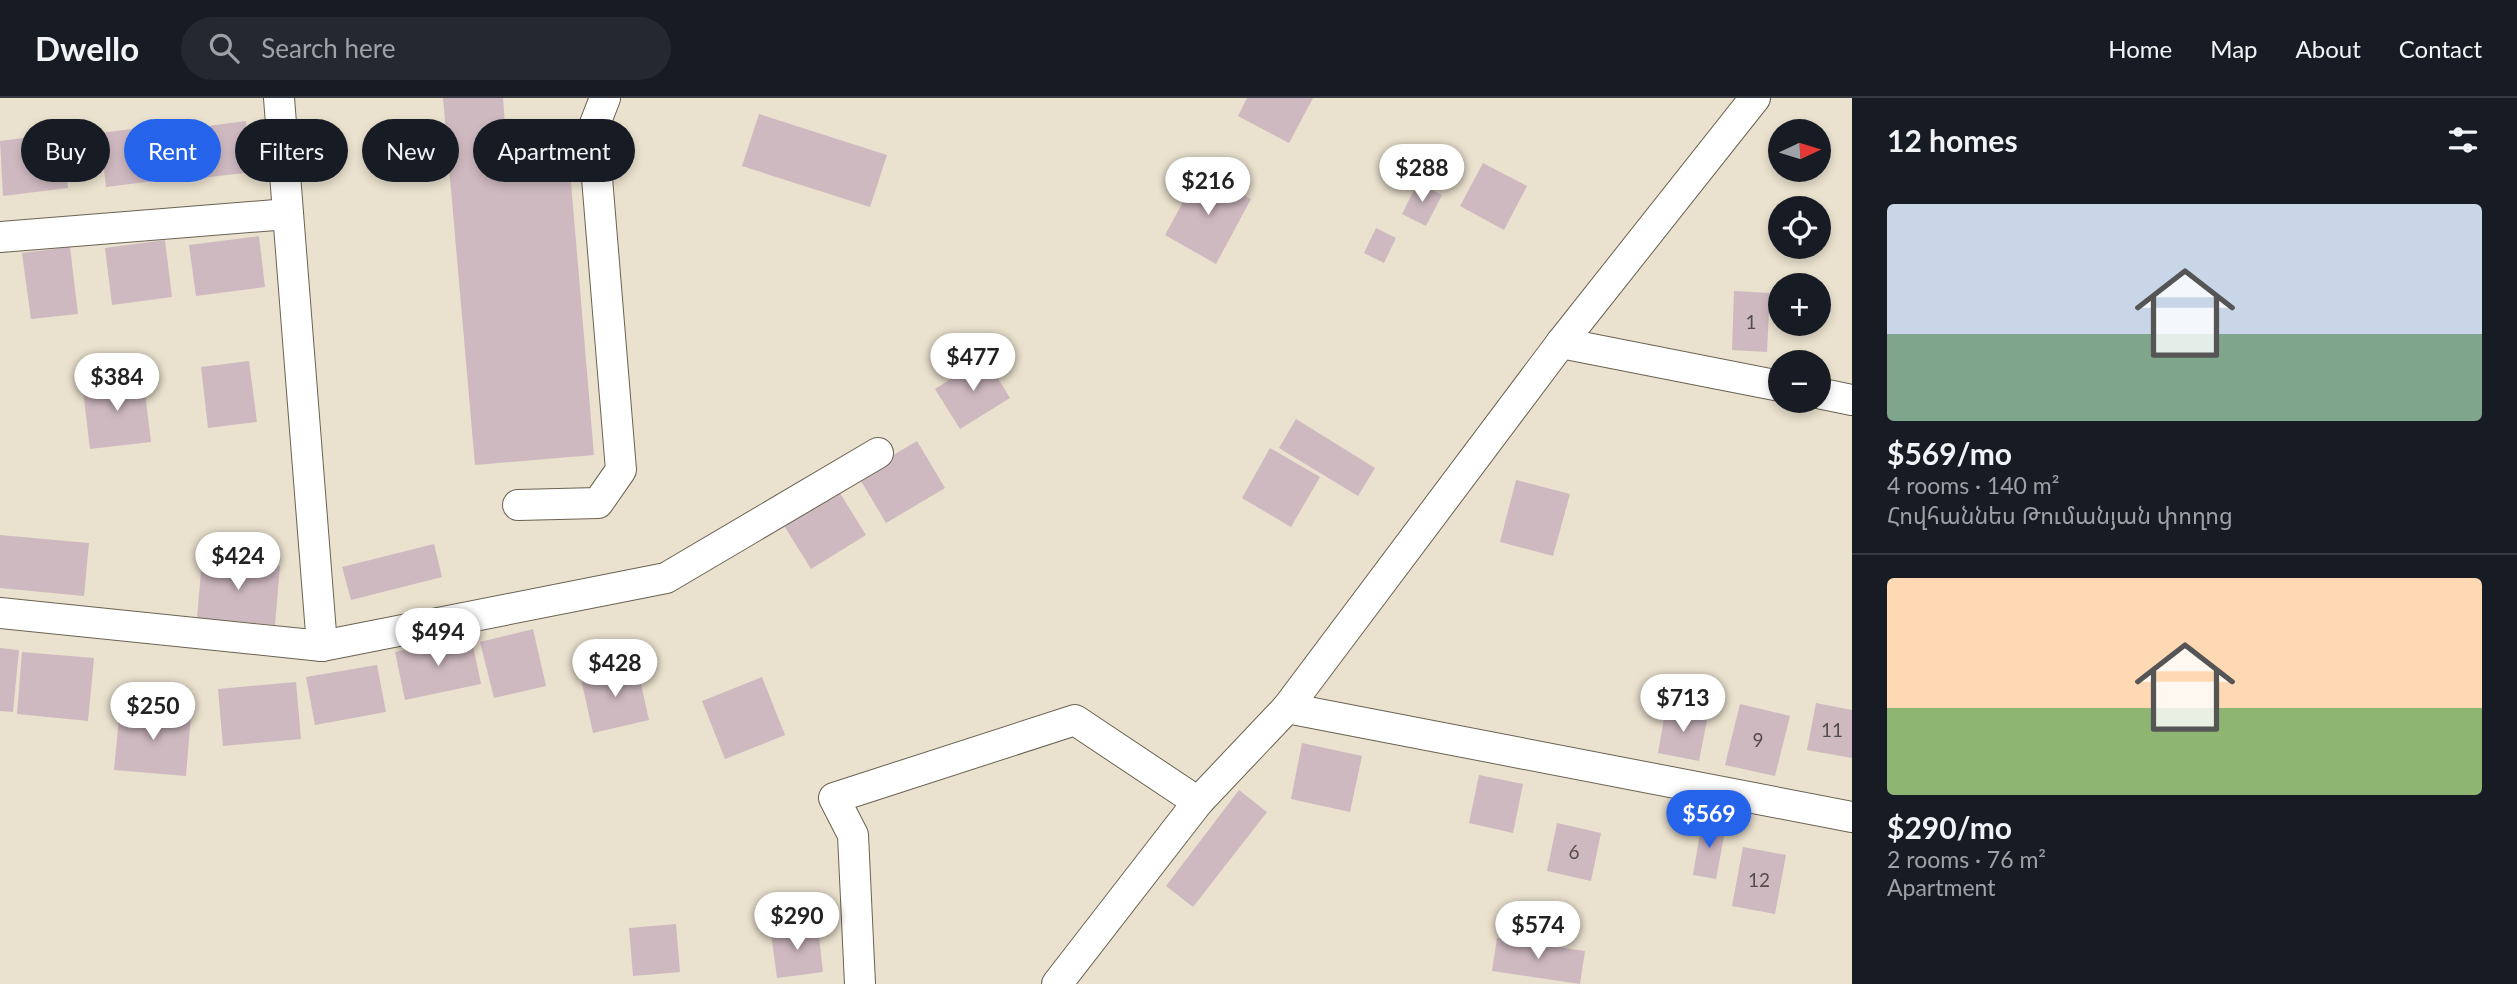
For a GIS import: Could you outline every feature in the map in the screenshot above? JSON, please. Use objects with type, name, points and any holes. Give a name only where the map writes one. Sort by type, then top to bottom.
[{"type":"street","points":[[279,98],[322,646]]},
{"type":"street","points":[[518,505],[598,503],[621,470],[593,129],[605,98]]},
{"type":"street","points":[[1057,984],[1198,802],[1287,708],[1560,343],[1755,98]]},
{"type":"street","points":[[0,237],[288,214]]},
{"type":"street","points":[[1560,343],[1768,384]]},
{"type":"street","points":[[1831,396],[1852,400]]},
{"type":"street","points":[[0,613],[322,646],[666,578],[878,453]]},
{"type":"street","points":[[1287,708],[1852,817]]},
{"type":"street","points":[[860,984],[853,835],[834,798],[1074,720],[1198,802]]},
{"type":"building","points":[[443,98],[503,98],[505,119],[473,119],[473,182],[571,182],[594,455],[475,465],[450,182],[459,182],[459,119],[445,119]]},
{"type":"building","points":[[1247,98],[1313,98],[1289,143],[1238,116]]},
{"type":"building","points":[[759,114],[887,155],[870,207],[742,166]]},
{"type":"building","points":[[235,122],[235,174],[221,176],[221,124]]},
{"type":"building","points":[[124,130],[124,182],[146,182],[106,187],[105,182],[110,182],[110,132]]},
{"type":"building","points":[[21,138],[21,182],[67,182],[68,188],[3,196],[0,141]]},
{"type":"building","points":[[1483,163],[1527,186],[1504,230],[1460,206]]},
{"type":"building","points":[[1200,171],[1251,199],[1216,264],[1165,235]]},
{"type":"building","points":[[1418,182],[1442,195],[1426,226],[1402,214]]},
{"type":"building","points":[[1376,228],[1396,238],[1384,263],[1364,253]]},
{"type":"building","points":[[259,236],[265,287],[196,296],[189,245]]},
{"type":"building","points":[[165,240],[172,297],[112,305],[105,248]]},
{"type":"building","points":[[70,247],[78,314],[31,319],[22,253]]},
{"type":"building","points":[[1734,291],[1768,293],[1767,352],[1732,350]]},
{"type":"building","points":[[985,357],[1010,398],[960,429],[935,389]]},
{"type":"building","points":[[249,361],[257,422],[208,428],[201,367]]},
{"type":"building","points":[[143,376],[151,442],[90,449],[82,383]]},
{"type":"building","points":[[1296,419],[1375,468],[1358,496],[1279,448]]},
{"type":"building","points":[[917,441],[945,488],[886,523],[858,476]]},
{"type":"building","points":[[1270,448],[1320,477],[1291,527],[1242,498]]},
{"type":"building","points":[[1516,480],[1570,494],[1553,556],[1500,542]]},
{"type":"building","points":[[838,490],[866,535],[811,569],[783,524]]},
{"type":"building","points":[[0,535],[89,543],[84,596],[0,588]]},
{"type":"building","points":[[434,544],[442,577],[351,600],[342,567]]},
{"type":"building","points":[[202,559],[280,566],[275,625],[197,618]]},
{"type":"building","points":[[533,629],[546,686],[494,698],[480,642]]},
{"type":"building","points":[[471,636],[481,684],[405,700],[395,652]]},
{"type":"building","points":[[0,648],[19,650],[13,712],[0,711]]},
{"type":"building","points":[[22,652],[94,658],[88,721],[17,714]]},
{"type":"building","points":[[377,665],[386,712],[315,725],[306,677]]},
{"type":"building","points":[[637,666],[649,720],[593,733],[581,679]]},
{"type":"building","points":[[762,677],[785,735],[725,759],[702,701]]},
{"type":"building","points":[[296,682],[301,739],[223,746],[218,689]]},
{"type":"building","points":[[1816,703],[1852,710],[1852,758],[1807,750]]},
{"type":"building","points":[[1740,704],[1790,716],[1775,776],[1725,765]]},
{"type":"building","points":[[1666,707],[1708,715],[1699,761],[1658,753]]},
{"type":"building","points":[[120,708],[191,714],[186,776],[114,770]]},
{"type":"building","points":[[1302,743],[1362,756],[1350,812],[1291,799]]},
{"type":"building","points":[[1479,775],[1523,784],[1513,833],[1469,823]]},
{"type":"building","points":[[1239,790],[1267,812],[1193,907],[1166,886]]},
{"type":"building","points":[[1702,821],[1726,826],[1716,879],[1693,875]]},
{"type":"building","points":[[1557,823],[1601,833],[1591,881],[1547,871]]},
{"type":"building","points":[[1743,847],[1786,855],[1775,914],[1732,906]]},
{"type":"building","points":[[676,924],[680,972],[633,976],[629,928]]},
{"type":"building","points":[[818,927],[823,972],[777,978],[771,933]]},
{"type":"building","points":[[1497,938],[1585,951],[1580,984],[1492,971]]}]
